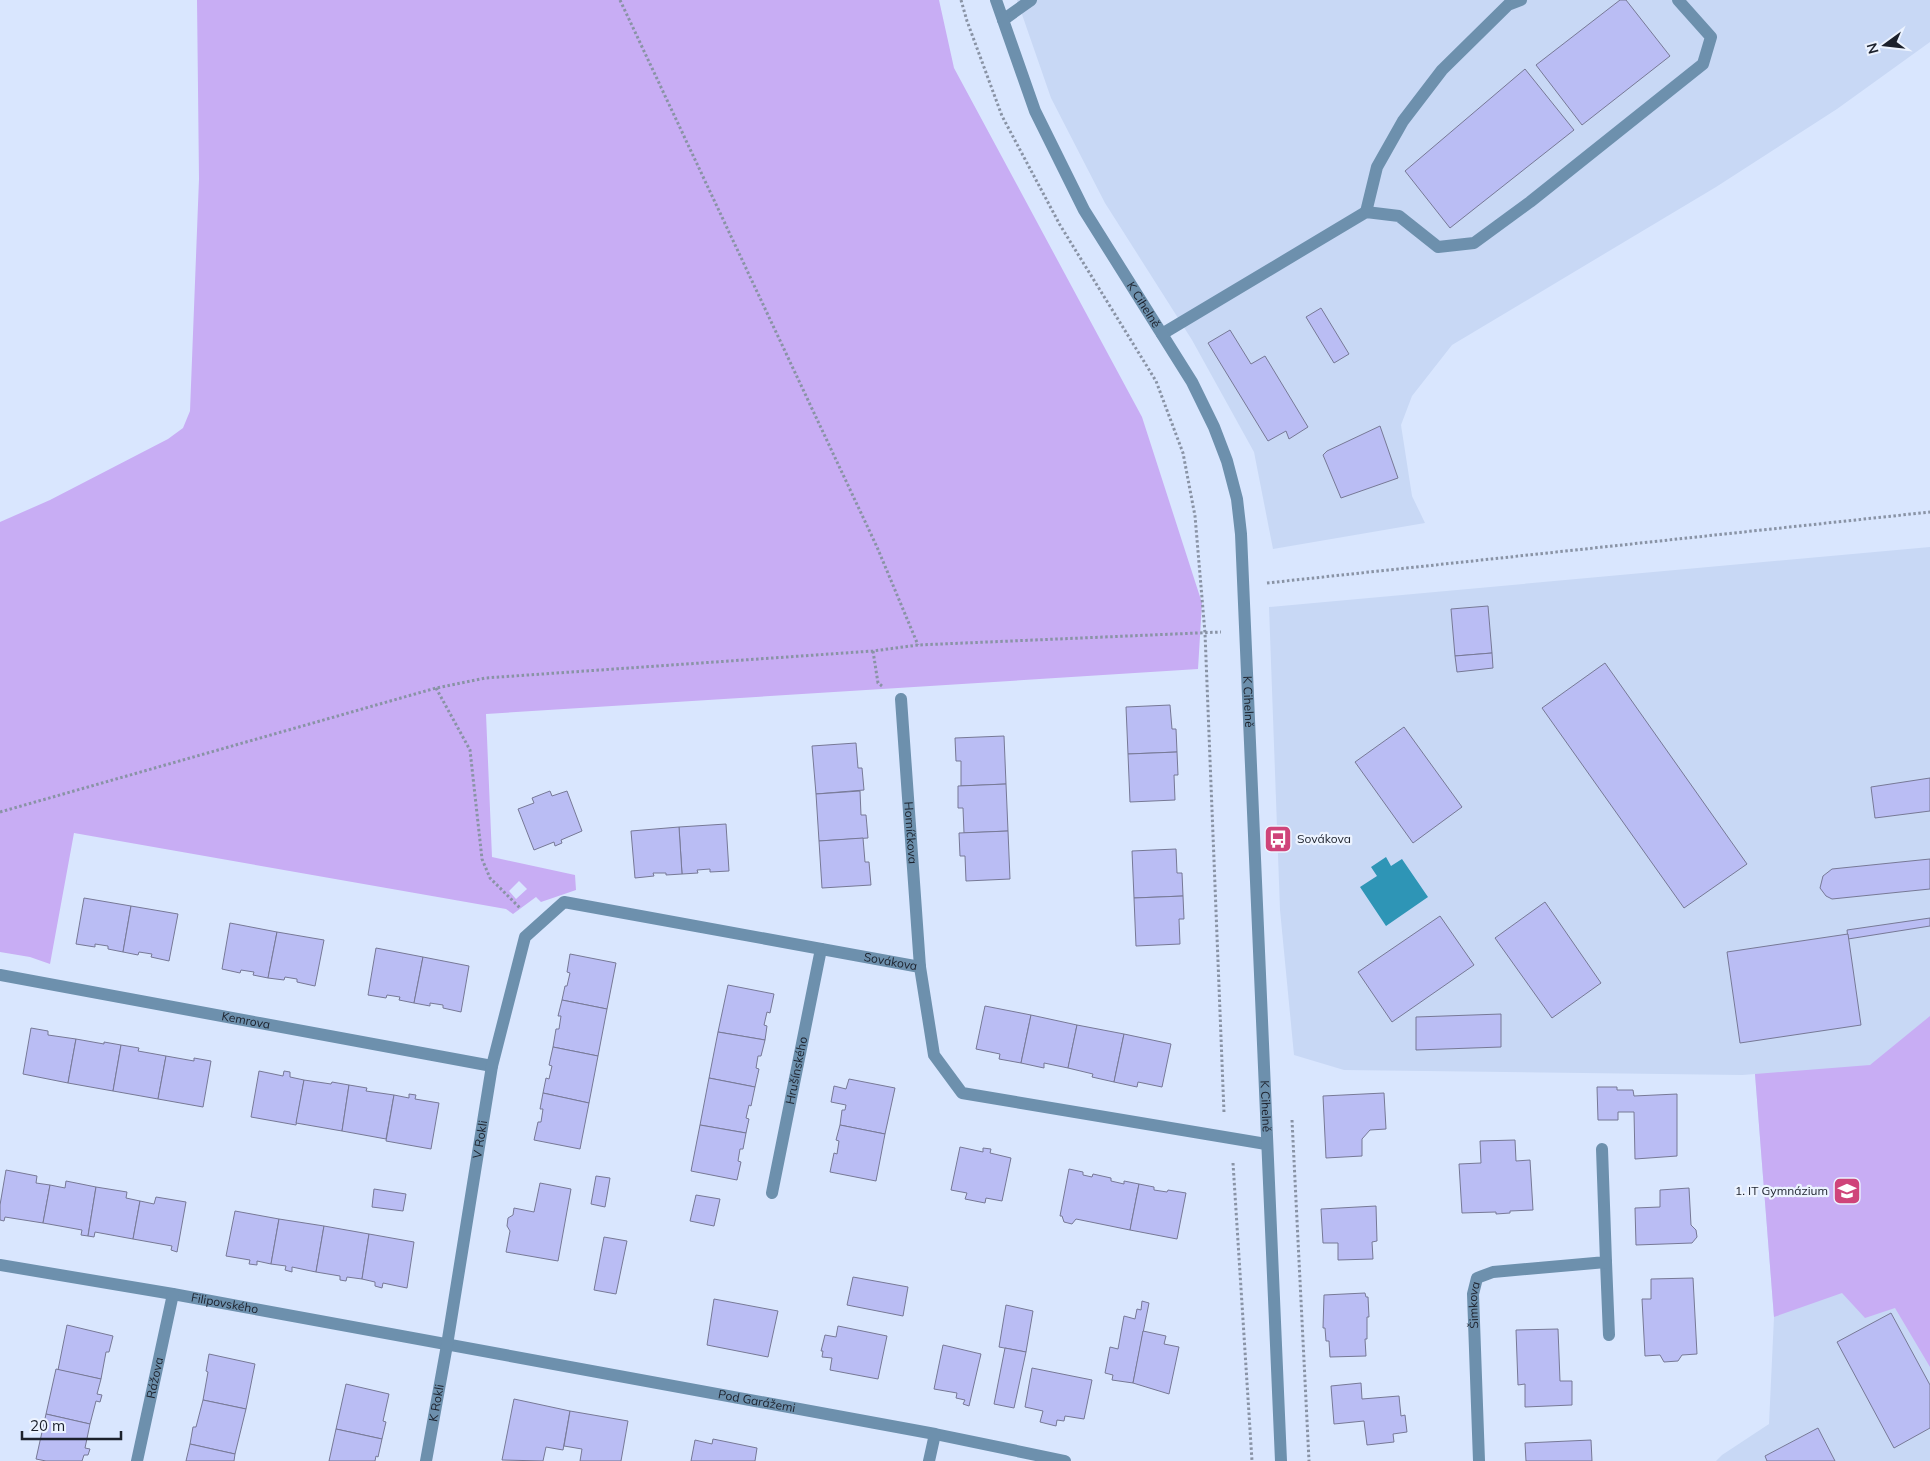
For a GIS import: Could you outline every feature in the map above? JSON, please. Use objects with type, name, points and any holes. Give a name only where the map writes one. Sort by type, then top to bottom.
[{"type":"street","name":"K Cihelně","points":[[996,0],[1034,112],[1084,210],[1192,382],[1214,427],[1227,461],[1237,499],[1243,585],[1281,1461]]},
{"type":"street","points":[[1003,20],[1031,0]]},
{"type":"street","points":[[1366,212],[1377,167],[1403,120],[1442,70],[1508,6],[1521,0]]},
{"type":"street","points":[[1162,334],[1366,212],[1399,216],[1438,247],[1474,242],[1530,202],[1703,64],[1711,36],[1678,0]]},
{"type":"street","name":"Horníčkova","points":[[901,699],[920,967]]},
{"type":"street","name":"Sovákova","points":[[525,937],[564,902],[920,967],[934,1055],[962,1093],[1266,1144]]},
{"type":"street","name":"V Rokli","points":[[448,1345],[492,1066],[525,937]]},
{"type":"street","name":"Hrušínského","points":[[772,1193],[821,949]]},
{"type":"street","name":"Kemrova","points":[[0,975],[492,1066]]},
{"type":"street","points":[[1602,1150],[1609,1335]]},
{"type":"street","name":"Šimkova","points":[[1479,1461],[1473,1294],[1478,1278],[1493,1272],[1606,1262]]},
{"type":"street","name":"Filipovského","points":[[0,1265],[173,1294],[448,1345]]},
{"type":"street","name":"Rážova","points":[[137,1461],[173,1294]]},
{"type":"street","name":"Pod Garážemi","points":[[448,1345],[935,1434],[1065,1461]]},
{"type":"street","name":"K Rokli","points":[[426,1461],[448,1345]]},
{"type":"street","points":[[929,1461],[935,1434]]},
{"type":"path","points":[[620,0],[877,546],[918,645]]},
{"type":"path","points":[[961,0],[1002,116],[1060,225],[1156,382],[1183,453],[1195,516],[1205,633],[1224,1113]]},
{"type":"path","points":[[1243,585],[1930,512]]},
{"type":"path","points":[[0,812],[436,688],[485,678],[874,650],[918,645],[1244,632]]},
{"type":"path","points":[[874,650],[878,683],[901,699]]},
{"type":"path","points":[[436,688],[470,750],[482,859],[490,878],[537,926]]},
{"type":"path","points":[[1292,1115],[1309,1461]]},
{"type":"path","points":[[1233,1164],[1252,1461]]},
{"type":"shaded area","points":[[197,0],[939,0],[954,68],[1142,417],[1202,603],[1198,669],[486,714],[492,857],[575,875],[576,890],[541,902],[536,897],[513,914],[506,909],[74,833],[50,964],[30,957],[0,952],[0,522],[50,500],[168,439],[183,428],[190,411],[199,179]],"holes":[[[519,881],[527,889],[516,899],[509,891]]]},
{"type":"shaded area","points":[[1017,0],[1930,0],[1930,42],[1837,109],[1716,187],[1452,345],[1412,396],[1401,425],[1412,496],[1425,523],[1273,549],[1254,452],[1192,340],[1105,203],[1051,98]]},
{"type":"shaded area","points":[[1930,547],[1930,1461],[1716,1461],[1769,1424],[1774,1317],[1755,1074],[1344,1070],[1294,1055],[1280,910],[1269,607]]},
{"type":"shaded area","name":"1. IT Gymnázium","points":[[1930,1016],[1930,1367],[1895,1308],[1865,1318],[1842,1293],[1774,1317],[1755,1074],[1870,1065]]},
{"type":"water","points":[[1386,857],[1391,866],[1402,859],[1428,897],[1386,926],[1360,887],[1377,876],[1371,867]]},
{"type":"building","points":[[1620,0],[1626,0],[1670,56],[1582,125],[1536,65]]},
{"type":"building","points":[[1525,69],[1574,130],[1450,228],[1405,171]]},
{"type":"building","points":[[1321,308],[1349,354],[1334,363],[1306,317]]},
{"type":"building","points":[[1230,330],[1251,364],[1265,356],[1308,427],[1289,439],[1286,431],[1268,441],[1208,343]]},
{"type":"building","points":[[1380,426],[1398,478],[1341,498],[1323,455],[1327,451]]},
{"type":"building","points":[[1488,606],[1492,653],[1455,656],[1451,609]]},
{"type":"building","points":[[1492,653],[1493,668],[1457,672],[1455,656]]},
{"type":"building","points":[[1605,663],[1747,864],[1684,908],[1542,708]]},
{"type":"building","points":[[1170,705],[1172,729],[1176,729],[1177,752],[1128,754],[1126,707]]},
{"type":"building","points":[[1404,727],[1462,807],[1413,843],[1355,762]]},
{"type":"building","points":[[1004,736],[1006,784],[961,786],[961,761],[956,761],[955,738]]},
{"type":"building","points":[[856,743],[858,768],[862,768],[864,790],[816,794],[812,746]]},
{"type":"building","points":[[1177,752],[1178,775],[1174,775],[1175,800],[1130,802],[1128,754]]},
{"type":"building","points":[[1930,778],[1930,811],[1875,818],[1871,787]]},
{"type":"building","points":[[1006,784],[1008,831],[964,833],[963,808],[958,808],[958,786]]},
{"type":"building","points":[[550,791],[552,796],[567,791],[582,831],[561,840],[562,843],[555,846],[554,842],[534,850],[518,809],[534,803],[532,798]]},
{"type":"building","points":[[860,791],[861,815],[866,815],[868,838],[819,841],[816,794]]},
{"type":"building","points":[[726,824],[729,871],[710,872],[710,869],[697,870],[698,873],[682,874],[679,827]]},
{"type":"building","points":[[679,827],[682,874],[666,875],[666,873],[653,873],[654,876],[635,878],[631,831]]},
{"type":"building","points":[[1008,831],[1010,879],[966,881],[965,856],[960,856],[959,833]]},
{"type":"building","points":[[863,838],[865,862],[869,862],[871,885],[822,888],[819,841]]},
{"type":"building","points":[[1176,849],[1177,873],[1182,873],[1183,896],[1134,898],[1132,851]]},
{"type":"building","points":[[1930,859],[1930,889],[1832,899],[1826,896],[1820,888],[1823,876],[1832,869]]},
{"type":"building","points":[[1183,896],[1184,919],[1179,919],[1180,944],[1136,946],[1134,898]]},
{"type":"building","points":[[84,898],[131,906],[123,952],[108,949],[108,946],[95,944],[95,947],[76,944]]},
{"type":"building","points":[[1545,902],[1601,983],[1552,1018],[1495,938]]},
{"type":"building","points":[[131,906],[178,914],[169,961],[151,957],[152,954],[139,952],[138,955],[123,952]]},
{"type":"building","points":[[1440,916],[1474,965],[1392,1022],[1358,972]]},
{"type":"building","points":[[1930,918],[1930,926],[1848,939],[1847,930]]},
{"type":"building","points":[[230,923],[277,932],[268,978],[253,975],[254,972],[241,970],[240,973],[222,969]]},
{"type":"building","points":[[277,932],[324,940],[315,986],[297,982],[297,979],[285,977],[284,980],[268,978]]},
{"type":"building","points":[[1848,934],[1861,1025],[1740,1043],[1727,952]]},
{"type":"building","points":[[376,948],[423,957],[414,1003],[399,1000],[400,997],[387,995],[386,998],[368,995]]},
{"type":"building","points":[[570,954],[616,963],[607,1009],[562,1000],[570,973],[567,972]]},
{"type":"building","points":[[423,957],[469,966],[461,1012],[443,1008],[443,1005],[430,1003],[430,1006],[414,1003]]},
{"type":"building","points":[[728,985],[774,994],[770,1013],[767,1012],[764,1025],[767,1026],[765,1040],[718,1032]]},
{"type":"building","points":[[562,1000],[607,1009],[598,1056],[553,1047],[556,1029],[559,1029],[561,1016],[558,1016]]},
{"type":"building","points":[[985,1006],[1031,1015],[1021,1063],[999,1059],[1000,1054],[976,1049]]},
{"type":"building","points":[[1501,1014],[1501,1047],[1416,1050],[1416,1017]]},
{"type":"building","points":[[1031,1015],[1077,1025],[1068,1068],[1044,1063],[1044,1068],[1021,1063]]},
{"type":"building","points":[[1077,1025],[1124,1034],[1114,1082],[1092,1077],[1093,1074],[1068,1068]]},
{"type":"building","points":[[31,1028],[48,1031],[48,1035],[76,1039],[68,1083],[23,1074]]},
{"type":"building","points":[[718,1032],[765,1040],[761,1056],[758,1056],[756,1068],[759,1069],[755,1087],[709,1078]]},
{"type":"building","points":[[1124,1034],[1171,1044],[1162,1087],[1138,1082],[1137,1087],[1114,1082]]},
{"type":"building","points":[[76,1039],[121,1045],[113,1091],[68,1083]]},
{"type":"building","points":[[121,1045],[139,1048],[138,1051],[166,1056],[158,1099],[113,1091]]},
{"type":"building","points":[[553,1047],[598,1056],[589,1103],[543,1093],[546,1078],[549,1079],[552,1066],[549,1065]]},
{"type":"building","points":[[166,1056],[194,1061],[194,1058],[211,1061],[203,1107],[158,1099]]},
{"type":"building","points":[[259,1071],[283,1076],[284,1071],[290,1072],[290,1077],[304,1080],[296,1125],[251,1117]]},
{"type":"building","points":[[709,1078],[755,1087],[746,1118],[749,1119],[746,1133],[700,1125]]},
{"type":"building","points":[[849,1079],[895,1088],[885,1134],[840,1125],[842,1110],[845,1110],[846,1105],[831,1102],[834,1086],[846,1089]]},
{"type":"building","points":[[304,1080],[349,1085],[342,1131],[296,1123]]},
{"type":"building","points":[[349,1085],[367,1088],[366,1091],[394,1095],[386,1139],[342,1131]]},
{"type":"building","points":[[1597,1087],[1617,1087],[1617,1090],[1633,1090],[1634,1096],[1677,1094],[1677,1156],[1635,1159],[1634,1112],[1618,1112],[1618,1120],[1598,1120]]},
{"type":"building","points":[[543,1093],[589,1103],[580,1149],[534,1140],[538,1122],[541,1122],[543,1109],[540,1109]]},
{"type":"building","points":[[1384,1093],[1386,1129],[1370,1130],[1362,1139],[1362,1156],[1326,1158],[1323,1096]]},
{"type":"building","points":[[409,1094],[416,1095],[415,1099],[439,1103],[431,1149],[386,1141],[394,1095],[409,1098]]},
{"type":"building","points":[[700,1125],[746,1133],[743,1149],[740,1149],[738,1161],[741,1162],[737,1180],[691,1171]]},
{"type":"building","points":[[840,1125],[885,1134],[876,1181],[830,1172],[834,1153],[837,1154],[839,1141],[836,1140]]},
{"type":"building","points":[[1515,1140],[1516,1161],[1530,1160],[1533,1210],[1496,1214],[1496,1212],[1462,1213],[1459,1164],[1481,1163],[1480,1141]]},
{"type":"building","points":[[960,1147],[983,1152],[983,1148],[991,1149],[990,1153],[1011,1158],[1002,1201],[986,1198],[985,1203],[965,1199],[967,1193],[951,1190]]},
{"type":"building","points":[[1069,1169],[1083,1172],[1083,1175],[1092,1177],[1093,1174],[1111,1178],[1111,1181],[1124,1184],[1124,1181],[1139,1184],[1130,1230],[1076,1219],[1072,1224],[1064,1222],[1062,1216],[1060,1216]]},
{"type":"building","points":[[6,1170],[37,1176],[36,1183],[50,1185],[43,1223],[5,1217],[4,1221],[0,1220],[0,1205]]},
{"type":"building","points":[[596,1176],[610,1178],[605,1207],[591,1204]]},
{"type":"building","points":[[66,1181],[96,1187],[88,1236],[81,1235],[82,1230],[43,1223],[50,1185],[65,1188]]},
{"type":"building","points":[[540,1183],[571,1189],[558,1261],[506,1252],[510,1231],[507,1226],[508,1218],[513,1215],[514,1208],[534,1212]]},
{"type":"building","points":[[1139,1184],[1154,1187],[1154,1190],[1186,1193],[1177,1239],[1130,1230]]},
{"type":"building","points":[[96,1187],[127,1192],[126,1198],[140,1201],[133,1239],[95,1232],[94,1237],[88,1236]]},
{"type":"building","points":[[1689,1188],[1691,1225],[1696,1230],[1697,1237],[1692,1243],[1636,1245],[1635,1208],[1660,1207],[1660,1190]]},
{"type":"building","points":[[374,1189],[406,1194],[403,1211],[372,1207]]},
{"type":"building","points":[[696,1195],[720,1199],[714,1226],[690,1221]]},
{"type":"building","points":[[156,1197],[186,1202],[177,1252],[171,1250],[172,1246],[133,1239],[140,1201],[154,1204]]},
{"type":"building","points":[[1376,1206],[1377,1241],[1372,1242],[1373,1259],[1338,1260],[1338,1243],[1323,1243],[1321,1209]]},
{"type":"building","points":[[235,1211],[279,1219],[271,1264],[257,1261],[257,1265],[249,1264],[250,1260],[226,1256]]},
{"type":"building","points":[[279,1219],[324,1226],[316,1272],[292,1267],[292,1272],[285,1270],[286,1266],[271,1264]]},
{"type":"building","points":[[324,1226],[369,1234],[362,1279],[347,1277],[346,1281],[340,1280],[340,1276],[316,1272]]},
{"type":"building","points":[[369,1234],[414,1242],[407,1288],[383,1283],[382,1288],[375,1286],[375,1282],[362,1279]]},
{"type":"building","points":[[604,1237],[627,1241],[616,1294],[594,1290]]},
{"type":"building","points":[[853,1277],[908,1287],[903,1316],[847,1305]]},
{"type":"building","points":[[1693,1278],[1697,1354],[1682,1355],[1678,1361],[1664,1362],[1660,1355],[1645,1356],[1642,1299],[1651,1299],[1651,1279]]},
{"type":"building","points":[[1365,1293],[1366,1297],[1368,1297],[1369,1317],[1367,1317],[1367,1339],[1365,1339],[1366,1356],[1330,1357],[1329,1341],[1326,1341],[1325,1328],[1323,1328],[1324,1295]]},
{"type":"building","points":[[714,1299],[778,1311],[768,1357],[707,1345]]},
{"type":"building","points":[[1142,1301],[1149,1303],[1133,1383],[1112,1380],[1113,1375],[1105,1373],[1110,1347],[1118,1349],[1124,1316],[1135,1319],[1137,1309],[1141,1310]]},
{"type":"building","points":[[1006,1305],[1033,1311],[1026,1352],[999,1347]]},
{"type":"building","points":[[1891,1313],[1930,1385],[1930,1428],[1894,1448],[1837,1342]]},
{"type":"building","points":[[67,1325],[113,1336],[109,1352],[106,1352],[101,1379],[58,1370]]},
{"type":"building","points":[[838,1326],[887,1336],[878,1379],[830,1370],[832,1358],[822,1357],[823,1351],[821,1351],[825,1335],[836,1337]]},
{"type":"building","points":[[1558,1329],[1560,1381],[1572,1381],[1572,1405],[1525,1407],[1525,1384],[1518,1385],[1516,1330]]},
{"type":"building","points":[[1143,1331],[1166,1336],[1164,1344],[1179,1347],[1169,1394],[1133,1383]]},
{"type":"building","points":[[943,1345],[981,1354],[969,1406],[963,1404],[965,1400],[956,1398],[957,1393],[934,1389]]},
{"type":"building","points":[[1005,1348],[1026,1352],[1014,1408],[994,1404]]},
{"type":"building","points":[[209,1354],[255,1364],[246,1409],[203,1400]]},
{"type":"building","points":[[1032,1368],[1092,1380],[1084,1419],[1065,1416],[1064,1421],[1057,1420],[1056,1426],[1040,1422],[1043,1411],[1025,1407]]},
{"type":"building","points":[[56,1369],[101,1379],[97,1394],[102,1395],[100,1402],[96,1401],[90,1424],[46,1414]]},
{"type":"building","points":[[1361,1383],[1362,1399],[1399,1396],[1401,1416],[1405,1415],[1407,1432],[1393,1434],[1394,1442],[1367,1445],[1364,1421],[1334,1424],[1331,1386]]},
{"type":"building","points":[[346,1384],[389,1394],[383,1421],[386,1422],[382,1439],[336,1429]]},
{"type":"building","points":[[514,1399],[570,1411],[563,1450],[546,1447],[543,1461],[502,1460]]},
{"type":"building","points":[[203,1400],[246,1409],[235,1454],[190,1444],[193,1427],[196,1427]]},
{"type":"building","points":[[570,1411],[628,1421],[621,1461],[580,1461],[582,1449],[564,1446]]},
{"type":"building","points":[[46,1414],[90,1424],[85,1448],[90,1449],[88,1455],[84,1455],[82,1461],[46,1461],[36,1459]]},
{"type":"building","points":[[1818,1428],[1835,1461],[1767,1461],[1765,1456]]},
{"type":"building","points":[[336,1429],[382,1439],[378,1457],[376,1456],[375,1461],[329,1461]]},
{"type":"building","points":[[713,1439],[757,1448],[755,1461],[691,1461],[695,1440],[712,1444]]},
{"type":"building","points":[[1591,1440],[1592,1461],[1526,1461],[1525,1443]]},
{"type":"building","points":[[190,1444],[235,1454],[234,1461],[186,1461]]},
{"type":"place","name":"Sovákova","points":[[1278,839]]},
{"type":"place","name":"1. IT Gymnázium","points":[[1847,1191]]}]
